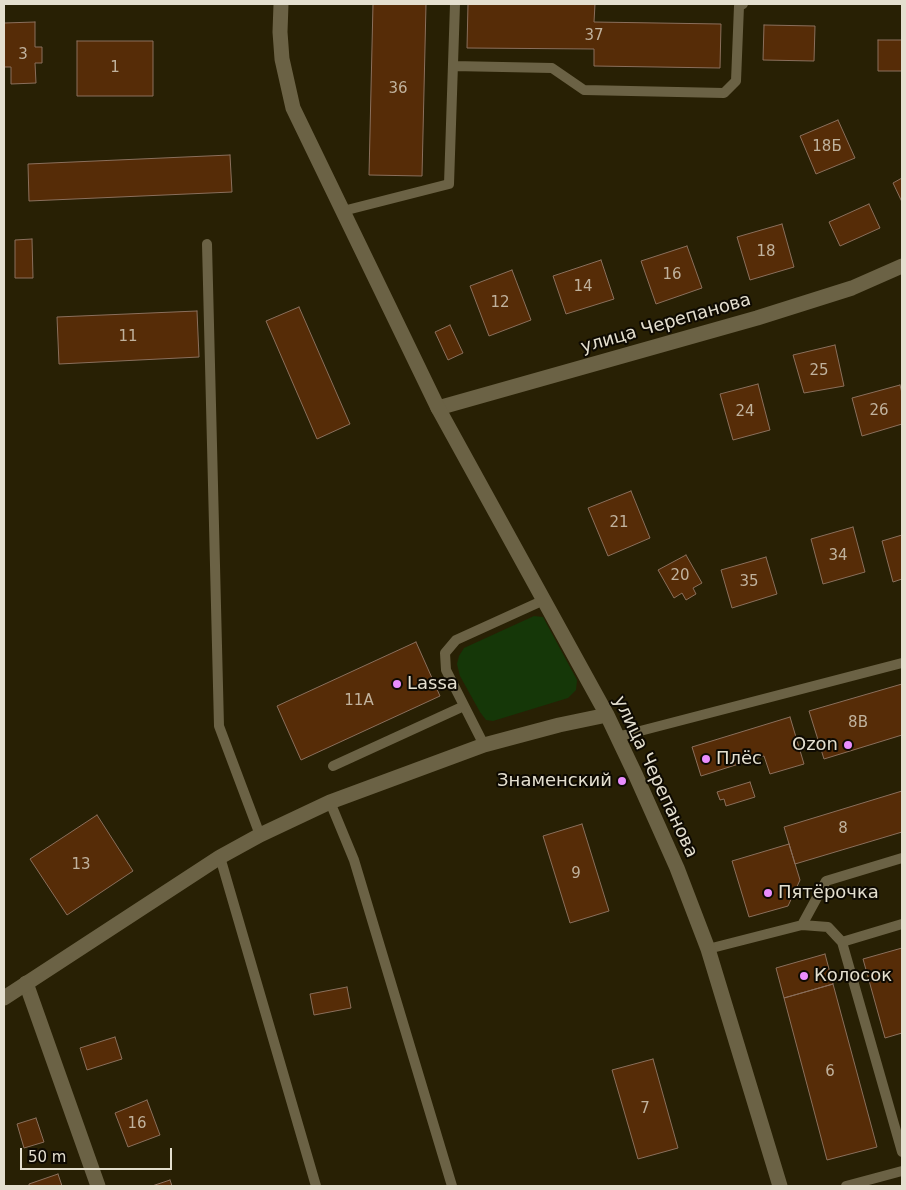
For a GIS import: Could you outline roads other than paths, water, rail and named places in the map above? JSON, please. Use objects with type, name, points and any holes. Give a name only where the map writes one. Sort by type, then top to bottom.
[{"type":"street","name":"улица Черепанова","points":[[281,4],[282,60],[294,108],[438,408],[618,736],[677,868],[708,949],[780,1186]]},
{"type":"street","name":"улица Черепанова","points":[[438,408],[757,318],[852,288],[902,266]]},
{"type":"street","points":[[4,998],[220,857],[260,835],[330,802],[484,745],[559,725],[607,715]]},
{"type":"street","points":[[26,983],[98,1186]]},
{"type":"lane","points":[[343,211],[449,184],[455,4]]},
{"type":"lane","points":[[453,66],[552,68],[584,90],[724,93],[736,80],[739,6],[743,4]]},
{"type":"lane","points":[[207,244],[219,726],[260,835]]},
{"type":"lane","points":[[484,745],[446,670],[445,653],[456,640],[544,600]]},
{"type":"lane","points":[[618,736],[902,663]]},
{"type":"lane","points":[[334,766],[464,706]]},
{"type":"lane","points":[[330,802],[354,860],[452,1186]]},
{"type":"lane","points":[[220,857],[316,1186]]},
{"type":"lane","points":[[802,925],[826,881],[902,858]]},
{"type":"lane","points":[[842,942],[902,924]]},
{"type":"lane","points":[[708,949],[802,925],[828,926],[842,942],[902,1152]]},
{"type":"lane","points":[[846,1186],[902,1171]]},
{"type":"place","name":"Lassa","points":[[397,684]]},
{"type":"place","name":"Ozon","points":[[848,745]]},
{"type":"place","name":"Плёс","points":[[706,759]]},
{"type":"place","name":"Знаменский","points":[[622,781]]},
{"type":"place","name":"Пятёрочка","points":[[768,893]]},
{"type":"place","name":"Колосок","points":[[804,976]]}]
